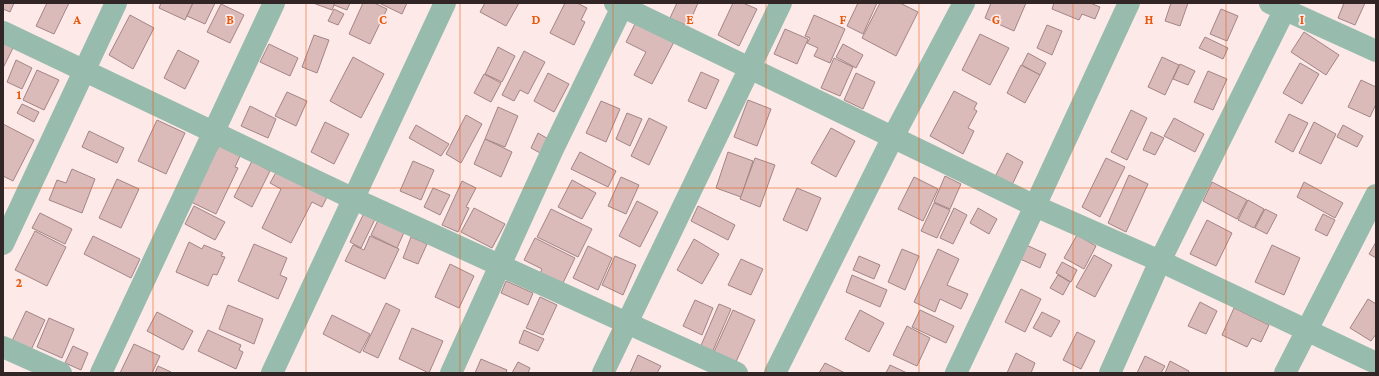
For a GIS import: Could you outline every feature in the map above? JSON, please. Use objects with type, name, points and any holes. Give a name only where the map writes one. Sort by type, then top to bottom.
[{"type":"street","points":[[3,244],[116,3]]},
{"type":"street","points":[[101,373],[274,3]]},
{"type":"street","points":[[272,373],[445,3]]},
{"type":"street","points":[[603,373],[781,3]]},
{"type":"street","points":[[775,373],[893,137],[964,3]]},
{"type":"street","points":[[956,373],[1036,206],[1129,3]]},
{"type":"street","points":[[451,373],[552,149],[620,4],[750,70],[1036,206],[1160,261],[1376,363]]},
{"type":"street","points":[[1110,373],[1160,261],[1281,5],[1376,51]]},
{"type":"street","points":[[3,32],[354,199],[737,373]]},
{"type":"street","points":[[1285,373],[1306,329],[1376,195]]},
{"type":"street","points":[[3,346],[61,373]]},
{"type":"building","points":[[3,3],[14,3],[10,12],[3,9]]},
{"type":"building","points":[[47,3],[69,3],[54,34],[36,26]]},
{"type":"building","points":[[161,3],[193,3],[185,20],[159,8]]},
{"type":"building","points":[[193,3],[215,3],[205,24],[187,16]]},
{"type":"building","points":[[313,3],[335,3],[332,10]]},
{"type":"building","points":[[335,3],[350,3],[347,10],[334,5]]},
{"type":"building","points":[[363,3],[374,3],[387,9],[370,44],[349,34]]},
{"type":"building","points":[[379,3],[407,3],[402,14]]},
{"type":"building","points":[[485,3],[519,3],[506,26],[480,12]]},
{"type":"building","points":[[565,3],[577,3],[587,8],[581,20],[585,22],[574,45],[550,33]]},
{"type":"building","points":[[677,3],[698,3],[688,26],[670,18]]},
{"type":"building","points":[[733,3],[743,3],[757,9],[739,46],[718,35]]},
{"type":"building","points":[[858,3],[877,3],[863,34],[847,26]]},
{"type":"building","points":[[880,3],[900,3],[918,12],[896,56],[862,38]]},
{"type":"building","points":[[991,3],[1026,3],[1014,31],[985,18]]},
{"type":"building","points":[[1054,3],[1090,3],[1100,7],[1095,19],[1082,14],[1079,20],[1052,9]]},
{"type":"building","points":[[1171,3],[1188,3],[1180,26],[1165,21]]},
{"type":"building","points":[[1344,3],[1365,3],[1355,25],[1338,18]]},
{"type":"building","points":[[221,4],[244,15],[230,43],[207,32]]},
{"type":"building","points":[[334,9],[344,14],[338,25],[328,21]]},
{"type":"building","points":[[1221,9],[1238,16],[1227,41],[1210,34]]},
{"type":"building","points":[[130,15],[154,28],[133,69],[109,55]]},
{"type":"building","points":[[814,15],[845,29],[830,63],[814,56],[818,48],[807,43],[810,38],[805,36]]},
{"type":"building","points":[[637,20],[675,40],[652,84],[634,75],[646,52],[626,42]]},
{"type":"building","points":[[1047,25],[1062,31],[1052,55],[1037,48]]},
{"type":"building","points":[[785,29],[808,39],[797,64],[774,54]]},
{"type":"building","points":[[1304,32],[1339,55],[1326,75],[1291,52]]},
{"type":"building","points":[[980,34],[1009,48],[990,85],[962,70]]},
{"type":"building","points":[[314,35],[329,40],[317,73],[302,67]]},
{"type":"building","points":[[1205,37],[1228,48],[1223,59],[1199,48]]},
{"type":"building","points":[[3,41],[14,46],[3,68]]},
{"type":"building","points":[[269,44],[298,58],[290,76],[260,62]]},
{"type":"building","points":[[843,44],[863,55],[856,68],[836,57]]},
{"type":"building","points":[[498,47],[515,56],[502,82],[485,74]]},
{"type":"building","points":[[178,50],[199,61],[185,89],[164,78]]},
{"type":"building","points":[[524,51],[545,62],[528,94],[520,90],[514,101],[502,95]]},
{"type":"building","points":[[1028,53],[1046,63],[1040,75],[1022,65]]},
{"type":"building","points":[[353,57],[384,74],[361,118],[330,101]]},
{"type":"building","points":[[1162,57],[1179,65],[1165,95],[1148,87]]},
{"type":"building","points":[[834,58],[853,67],[840,96],[821,88]]},
{"type":"building","points":[[16,60],[32,68],[22,89],[7,82]]},
{"type":"building","points":[[1300,63],[1319,74],[1302,104],[1283,93]]},
{"type":"building","points":[[1180,64],[1195,71],[1188,85],[1173,79]]},
{"type":"building","points":[[1021,65],[1040,75],[1025,103],[1007,93]]},
{"type":"building","points":[[37,70],[59,80],[44,110],[23,100]]},
{"type":"building","points":[[1208,71],[1227,79],[1213,110],[1194,102]]},
{"type":"building","points":[[701,72],[719,80],[706,109],[688,101]]},
{"type":"building","points":[[548,73],[569,84],[554,112],[534,101]]},
{"type":"building","points":[[856,73],[875,82],[863,109],[844,100]]},
{"type":"building","points":[[484,74],[501,83],[491,102],[474,93]]},
{"type":"building","points":[[1361,80],[1376,87],[1376,104],[1370,117],[1348,107]]},
{"type":"building","points":[[954,91],[977,103],[974,109],[977,111],[968,128],[974,131],[963,154],[930,136]]},
{"type":"building","points":[[287,92],[307,101],[296,126],[275,116]]},
{"type":"building","points":[[748,100],[771,109],[757,146],[734,137]]},
{"type":"building","points":[[601,101],[620,109],[606,142],[586,133]]},
{"type":"building","points":[[22,104],[39,112],[34,122],[17,113]]},
{"type":"building","points":[[250,106],[276,119],[268,138],[241,126]]},
{"type":"building","points":[[498,107],[518,116],[505,147],[485,139]]},
{"type":"building","points":[[1131,110],[1147,118],[1127,160],[1111,152]]},
{"type":"building","points":[[627,113],[642,119],[630,146],[616,139]]},
{"type":"building","points":[[1289,114],[1308,123],[1293,152],[1275,142]]},
{"type":"building","points":[[466,115],[482,124],[461,163],[446,154]]},
{"type":"building","points":[[649,118],[667,127],[649,165],[631,156]]},
{"type":"building","points":[[1174,118],[1204,134],[1195,152],[1164,136]]},
{"type":"building","points":[[157,120],[185,133],[166,174],[138,161]]},
{"type":"building","points":[[325,122],[349,134],[334,164],[311,152]]},
{"type":"building","points":[[1314,122],[1336,134],[1321,164],[1299,153]]},
{"type":"building","points":[[3,124],[34,140],[13,181],[3,176]]},
{"type":"building","points":[[416,125],[449,144],[441,156],[409,138]]},
{"type":"building","points":[[1343,125],[1363,136],[1357,147],[1337,137]]},
{"type":"building","points":[[831,128],[855,141],[836,177],[811,163]]},
{"type":"building","points":[[89,131],[124,148],[117,163],[82,147]]},
{"type":"building","points":[[1151,132],[1164,138],[1155,155],[1143,150]]},
{"type":"building","points":[[538,133],[550,140],[542,154],[531,148]]},
{"type":"building","points":[[485,139],[512,152],[501,177],[474,164]]},
{"type":"building","points":[[219,146],[240,156],[235,167],[238,168],[216,214],[189,201]]},
{"type":"building","points":[[580,152],[616,171],[608,187],[571,169]]},
{"type":"building","points":[[728,152],[753,161],[741,197],[716,188]]},
{"type":"building","points":[[1007,153],[1023,162],[1012,185],[995,177]]},
{"type":"building","points":[[755,158],[775,165],[760,207],[740,199]]},
{"type":"building","points":[[1106,158],[1125,167],[1100,217],[1082,207]]},
{"type":"building","points":[[252,161],[270,171],[252,207],[234,197]]},
{"type":"building","points":[[413,161],[434,170],[421,200],[400,191]]},
{"type":"building","points":[[279,167],[329,193],[322,207],[312,202],[291,243],[262,228],[281,189],[270,183]]},
{"type":"building","points":[[72,169],[95,179],[82,213],[49,200],[57,180],[66,183]]},
{"type":"building","points":[[1129,175],[1148,184],[1126,232],[1108,223]]},
{"type":"building","points":[[945,176],[961,184],[950,209],[934,202]]},
{"type":"building","points":[[621,177],[639,185],[626,214],[608,206]]},
{"type":"building","points":[[914,177],[938,189],[923,221],[898,209]]},
{"type":"building","points":[[117,179],[139,189],[121,228],[99,218]]},
{"type":"building","points":[[572,180],[596,193],[582,219],[558,207]]},
{"type":"building","points":[[462,181],[476,188],[466,207],[469,208],[458,232],[442,225]]},
{"type":"building","points":[[1212,182],[1247,200],[1237,219],[1203,201]]},
{"type":"building","points":[[1304,182],[1343,203],[1335,218],[1297,197]]},
{"type":"building","points":[[433,188],[450,195],[440,215],[424,207]]},
{"type":"building","points":[[797,188],[821,198],[807,231],[783,220]]},
{"type":"building","points":[[1248,200],[1264,209],[1254,228],[1238,220]]},
{"type":"building","points":[[637,201],[658,212],[640,247],[619,236]]},
{"type":"building","points":[[934,203],[950,210],[937,238],[921,231]]},
{"type":"building","points":[[194,206],[225,222],[215,240],[185,224]]},
{"type":"building","points":[[698,206],[735,225],[728,240],[691,221]]},
{"type":"building","points":[[474,208],[505,224],[492,248],[461,232]]},
{"type":"building","points":[[954,208],[967,215],[953,244],[940,238]]},
{"type":"building","points":[[978,208],[997,219],[989,234],[970,223]]},
{"type":"building","points":[[366,209],[377,215],[361,248],[350,242]]},
{"type":"building","points":[[551,209],[592,229],[578,257],[537,237]]},
{"type":"building","points":[[1265,209],[1277,215],[1267,234],[1255,228]]},
{"type":"building","points":[[40,213],[72,229],[65,244],[32,228]]},
{"type":"building","points":[[1323,214],[1335,220],[1327,236],[1315,230]]},
{"type":"building","points":[[380,216],[406,228],[397,248],[371,235]]},
{"type":"building","points":[[1207,220],[1232,233],[1216,266],[1190,254]]},
{"type":"building","points":[[35,231],[66,247],[47,286],[15,270]]},
{"type":"building","points":[[1077,235],[1096,246],[1084,269],[1064,258]]},
{"type":"building","points":[[93,236],[140,259],[131,278],[84,254]]},
{"type":"building","points":[[370,236],[399,249],[385,279],[345,261],[353,245],[364,250]]},
{"type":"building","points":[[411,237],[427,244],[418,264],[403,258]]},
{"type":"building","points":[[535,238],[575,258],[561,287],[539,276],[542,269],[524,260]]},
{"type":"building","points":[[694,239],[719,254],[702,284],[677,270]]},
{"type":"building","points":[[189,242],[202,249],[204,245],[223,253],[221,256],[225,257],[217,275],[213,274],[208,286],[176,272]]},
{"type":"building","points":[[1376,242],[1376,258],[1369,254]]},
{"type":"building","points":[[254,244],[287,258],[280,275],[287,278],[278,299],[238,281]]},
{"type":"building","points":[[1024,244],[1046,254],[1040,268],[1018,258]]},
{"type":"building","points":[[1272,245],[1300,258],[1284,295],[1255,282]]},
{"type":"building","points":[[588,246],[612,258],[598,290],[573,278]]},
{"type":"building","points":[[902,249],[919,256],[905,290],[888,282]]},
{"type":"building","points":[[938,249],[959,259],[947,285],[968,294],[961,309],[940,299],[935,312],[914,302]]},
{"type":"building","points":[[1094,255],[1112,265],[1095,297],[1076,287]]},
{"type":"building","points":[[615,256],[636,265],[623,295],[602,285]]},
{"type":"building","points":[[859,256],[880,265],[874,279],[853,270]]},
{"type":"building","points":[[741,259],[763,269],[751,295],[728,285]]},
{"type":"building","points":[[1062,262],[1077,270],[1071,282],[1056,273]]},
{"type":"building","points":[[450,264],[474,276],[459,308],[435,297]]},
{"type":"building","points":[[852,275],[887,290],[880,307],[846,292]]},
{"type":"building","points":[[1058,275],[1070,282],[1063,295],[1050,288]]},
{"type":"building","points":[[506,281],[533,293],[528,305],[501,293]]},
{"type":"building","points":[[1021,289],[1041,299],[1025,332],[1005,322]]},
{"type":"building","points":[[540,297],[557,305],[543,335],[526,328]]},
{"type":"building","points":[[1368,299],[1376,304],[1376,334],[1371,341],[1350,328]]},
{"type":"building","points":[[695,300],[713,308],[702,335],[683,326]]},
{"type":"building","points":[[1200,302],[1217,311],[1206,334],[1188,326]]},
{"type":"building","points":[[386,303],[400,310],[378,358],[363,351]]},
{"type":"building","points":[[719,304],[731,309],[711,355],[699,350]]},
{"type":"building","points":[[228,305],[263,319],[254,344],[219,329]]},
{"type":"building","points":[[1234,308],[1269,325],[1261,342],[1252,338],[1247,347],[1222,335]]},
{"type":"building","points":[[733,310],[755,320],[735,364],[713,354]]},
{"type":"building","points":[[860,310],[884,323],[869,352],[845,339]]},
{"type":"building","points":[[920,310],[954,326],[946,343],[912,327]]},
{"type":"building","points":[[26,311],[45,320],[31,350],[12,341]]},
{"type":"building","points":[[157,312],[193,331],[183,350],[147,331]]},
{"type":"building","points":[[1042,312],[1060,321],[1051,337],[1033,328]]},
{"type":"building","points":[[332,315],[370,334],[360,353],[323,334]]},
{"type":"building","points":[[49,318],[74,329],[62,358],[37,347]]},
{"type":"building","points":[[907,326],[930,338],[917,366],[893,355]]},
{"type":"building","points":[[412,328],[443,341],[429,373],[399,359]]},
{"type":"building","points":[[208,330],[241,345],[239,350],[243,352],[236,369],[198,351]]},
{"type":"building","points":[[524,330],[544,339],[538,351],[519,343]]},
{"type":"building","points":[[1077,332],[1095,341],[1081,369],[1063,360]]},
{"type":"building","points":[[134,344],[160,356],[152,373],[120,373]]},
{"type":"building","points":[[73,346],[88,353],[81,370],[65,363]]},
{"type":"building","points":[[1016,353],[1035,363],[1031,373],[1007,373]]},
{"type":"building","points":[[638,355],[661,366],[657,373],[630,373]]},
{"type":"building","points":[[1145,356],[1165,366],[1161,373],[1137,373]]},
{"type":"building","points":[[481,359],[507,370],[506,373],[475,373]]},
{"type":"building","points":[[1170,361],[1189,371],[1188,373],[1165,373]]},
{"type":"building","points":[[518,362],[530,368],[528,373],[512,373]]},
{"type":"building","points":[[825,363],[845,373],[819,373]]},
{"type":"building","points":[[890,365],[907,373],[886,373]]},
{"type":"building","points":[[158,366],[171,372],[171,373],[155,373]]}]
